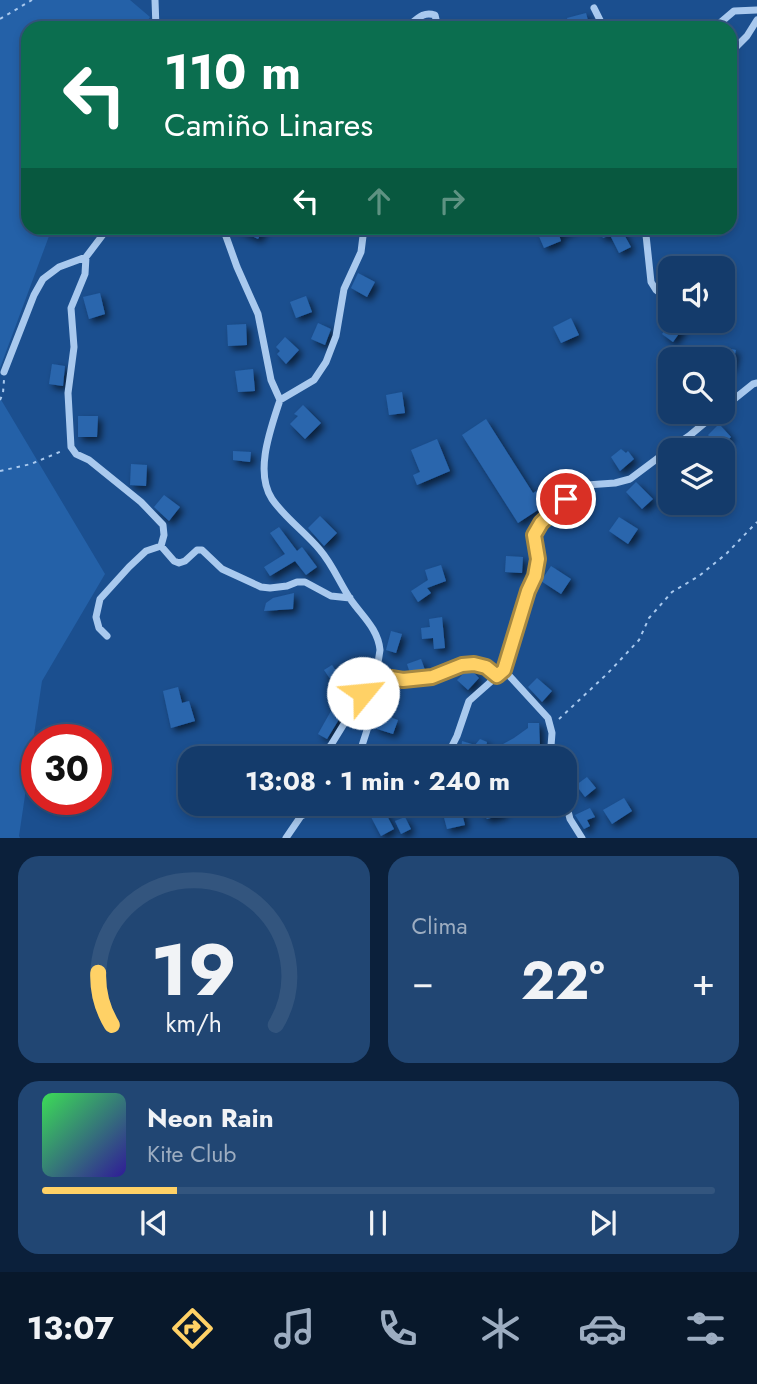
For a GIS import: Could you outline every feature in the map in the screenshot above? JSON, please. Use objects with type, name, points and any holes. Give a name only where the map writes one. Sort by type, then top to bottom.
[{"type":"street","points":[[155,1],[156,21]]},
{"type":"street","points":[[594,8],[600,21]]},
{"type":"street","points":[[722,21],[734,11],[757,10]]},
{"type":"street","points":[[414,21],[425,13],[435,15],[436,21]]},
{"type":"street","points":[[737,46],[757,20]]},
{"type":"street","points":[[4,372],[34,295],[43,279],[59,267],[86,257],[103,235]]},
{"type":"street","points":[[225,235],[258,314],[271,380],[280,400]]},
{"type":"street","points":[[362,746],[368,727],[380,650],[379,639],[320,551],[273,500],[266,488],[265,479],[266,443],[280,400],[314,380],[326,362],[336,336],[344,289],[361,252],[363,235]]},
{"type":"street","points":[[646,235],[651,282],[658,292]]},
{"type":"street","points":[[86,257],[85,274],[71,308],[74,346],[68,393],[71,447],[76,454],[89,460],[141,502],[163,525],[161,546]]},
{"type":"street","points":[[735,399],[757,383]]},
{"type":"street","points":[[452,746],[469,701],[504,670],[535,576],[538,559],[534,535],[541,523],[566,499],[587,485],[630,479],[704,424]]},
{"type":"street","points":[[161,546],[179,563],[197,550],[202,550],[222,569],[261,587],[270,589],[305,582],[331,596],[350,598]]},
{"type":"street","points":[[107,636],[99,628],[96,617],[100,600],[146,551],[161,546]]},
{"type":"street","points":[[330,746],[363,693],[391,678],[403,680],[432,677],[462,665],[474,664],[486,667],[497,676]]},
{"type":"street","points":[[504,670],[548,718],[552,733],[551,746]]},
{"type":"street","points":[[286,838],[301,816]]},
{"type":"street","points":[[569,816],[582,838]]},
{"type":"path","points":[[0,19],[32,0]]},
{"type":"path","points":[[0,400],[4,372]]},
{"type":"path","points":[[0,471],[32,464],[71,447]]},
{"type":"path","points":[[550,727],[639,640],[649,618],[673,592],[699,576],[726,554],[757,522]]},
{"type":"shaded area","points":[[0,0],[130,0],[150,17],[147,21],[21,21],[21,235],[49,235],[0,368]]},
{"type":"shaded area","points":[[0,398],[105,574],[42,681],[36,724],[21,724],[20,838],[0,838]]},
{"type":"building","points":[[586,13],[588,21],[568,21],[567,18]]},
{"type":"building","points":[[538,235],[559,235],[561,241],[544,248]]},
{"type":"building","points":[[610,235],[624,235],[631,247],[619,253]]},
{"type":"building","points":[[358,273],[375,282],[367,297],[351,288]]},
{"type":"building","points":[[100,293],[105,314],[89,319],[83,297]]},
{"type":"building","points":[[306,296],[312,312],[296,318],[290,302]]},
{"type":"building","points":[[571,318],[579,335],[561,343],[553,327]]},
{"type":"building","points":[[318,323],[331,329],[325,345],[311,339]]},
{"type":"building","points":[[246,324],[247,345],[228,346],[227,325]]},
{"type":"building","points":[[663,333],[679,333],[673,342]]},
{"type":"building","points":[[285,337],[299,350],[286,364],[277,354],[280,351],[276,347]]},
{"type":"building","points":[[52,364],[65,366],[63,386],[49,384]]},
{"type":"building","points":[[253,369],[255,391],[238,392],[235,371]]},
{"type":"building","points":[[402,392],[405,413],[389,415],[386,395]]},
{"type":"building","points":[[303,405],[321,423],[305,439],[290,424],[298,416],[294,414]]},
{"type":"building","points":[[78,416],[98,416],[97,437],[78,437]]},
{"type":"building","points":[[486,419],[533,493],[538,490],[547,504],[518,523],[462,435]]},
{"type":"building","points":[[719,424],[731,437],[711,438],[708,435]]},
{"type":"building","points":[[437,439],[450,471],[417,485],[413,475],[420,472],[411,450]]},
{"type":"building","points":[[621,449],[626,453],[628,451],[634,459],[620,471],[611,457]]},
{"type":"building","points":[[233,451],[251,452],[250,462],[233,460]]},
{"type":"building","points":[[131,464],[147,465],[146,486],[130,485]]},
{"type":"building","points":[[636,482],[653,499],[642,509],[626,492]]},
{"type":"building","points":[[164,495],[180,507],[169,521],[154,507]]},
{"type":"building","points":[[320,516],[337,533],[324,546],[308,528]]},
{"type":"building","points":[[619,517],[638,529],[628,544],[609,531]]},
{"type":"building","points":[[279,527],[297,551],[302,547],[317,567],[306,575],[295,561],[270,576],[264,567],[285,554],[270,533]]},
{"type":"building","points":[[506,556],[523,557],[522,573],[505,572]]},
{"type":"building","points":[[441,565],[446,581],[427,588],[431,593],[418,602],[411,591],[428,580],[425,570]]},
{"type":"building","points":[[551,566],[571,579],[561,594],[541,581]]},
{"type":"building","points":[[294,593],[293,609],[264,611],[266,603],[273,598]]},
{"type":"building","points":[[442,617],[445,648],[434,649],[433,638],[422,639],[421,628],[430,627],[429,619]]},
{"type":"building","points":[[391,631],[402,634],[396,653],[386,650]]},
{"type":"building","points":[[421,659],[425,670],[410,673],[407,664]]},
{"type":"building","points":[[332,665],[350,691],[341,699],[324,670]]},
{"type":"building","points":[[471,670],[479,678],[468,690],[457,680]]},
{"type":"building","points":[[537,678],[552,691],[542,702],[528,687]]},
{"type":"building","points":[[178,687],[182,703],[189,701],[195,721],[171,728],[163,691]]},
{"type":"building","points":[[331,711],[341,716],[327,739],[318,734]]},
{"type":"building","points":[[378,713],[398,720],[393,734],[374,728]]},
{"type":"building","points":[[528,723],[539,723],[540,746],[500,746],[514,738],[528,728]]},
{"type":"building","points":[[480,739],[487,742],[486,746],[461,746],[462,741],[475,745]]},
{"type":"building","points":[[587,777],[596,788],[585,797],[577,784]]},
{"type":"building","points":[[624,798],[632,811],[612,824],[603,810]]},
{"type":"building","points":[[590,808],[595,817],[587,820],[590,826],[584,829],[577,814]]},
{"type":"building","points":[[387,816],[394,829],[381,836],[371,817]]},
{"type":"building","points":[[444,816],[463,816],[465,825],[447,829]]},
{"type":"building","points":[[405,817],[411,829],[401,834],[395,821]]},
{"type":"route","points":[[363,693],[391,678],[403,680],[432,677],[462,665],[486,667],[497,676],[504,670],[535,576],[538,559],[534,535],[541,523],[566,499]]}]
